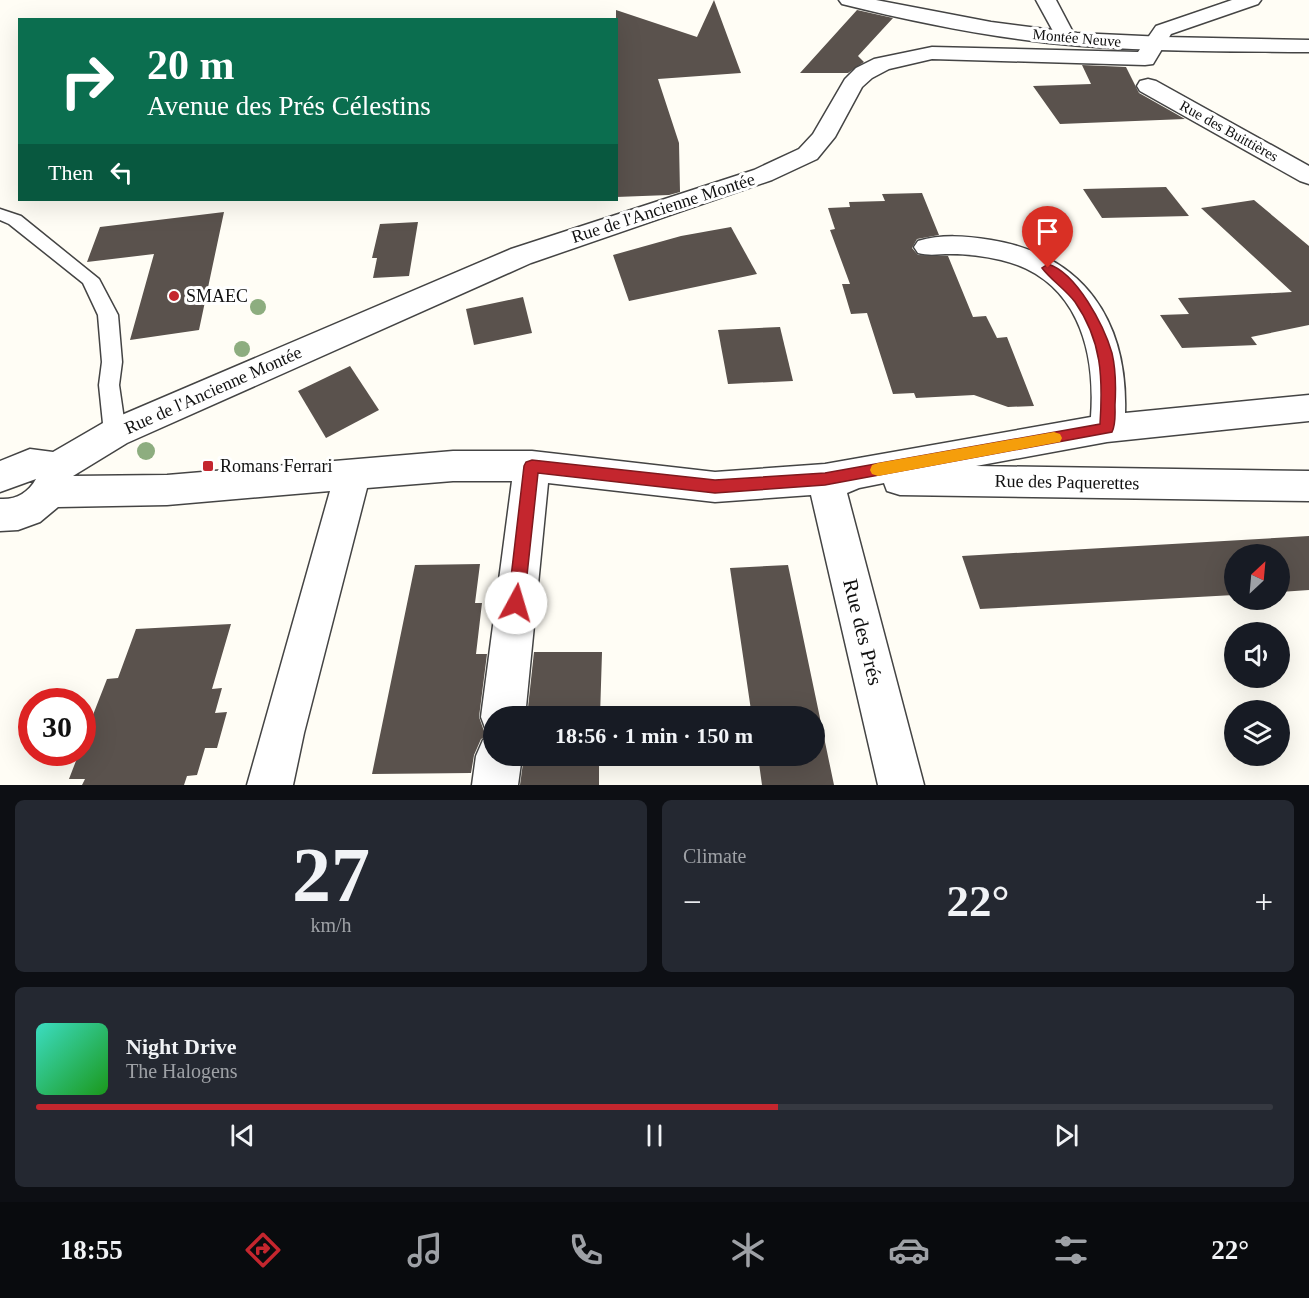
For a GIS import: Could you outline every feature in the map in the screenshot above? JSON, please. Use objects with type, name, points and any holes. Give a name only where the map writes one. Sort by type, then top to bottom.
[{"type":"street","name":"Montée Neuve","points":[[849,0],[957,24],[1066,38],[1154,44],[1309,46]]},
{"type":"street","points":[[1046,0],[1066,38]]},
{"type":"street","name":"Rue de l'Ancienne Montée","points":[[2,519],[30,509],[51,481],[115,433],[521,256],[763,175],[808,154],[824,137],[853,84],[864,73],[882,64],[932,53],[1145,59],[1163,30],[1251,0]]},
{"type":"street","name":"Rue des Buittières","points":[[1148,86],[1309,176]]},
{"type":"street","points":[[928,247],[962,246],[1005,250],[1028,257],[1048,268],[1065,282],[1094,323],[1105,354],[1109,381],[1107,428]]},
{"type":"street","points":[[0,477],[30,464],[48,465],[51,481],[166,490],[453,466],[532,466],[715,487],[825,479],[1107,428],[1309,408]]},
{"type":"street","points":[[504,706],[532,466]]},
{"type":"street","points":[[270,785],[282,733],[353,474]]},
{"type":"street","name":"Rue des Paquerettes","points":[[825,479],[1309,486]]},
{"type":"street","name":"Rue des Prés","points":[[825,479],[901,785]]},
{"type":"street","points":[[495,785],[498,766]]},
{"type":"lane","points":[[0,214],[15,220],[90,279],[108,315],[112,362],[109,385],[115,433]]},
{"type":"building","points":[[714,0],[741,73],[658,79],[679,143],[680,192],[669,195],[618,197],[618,18],[616,18],[616,10],[697,37]]},
{"type":"building","points":[[857,10],[893,18],[858,56],[864,62],[848,73],[800,73]]},
{"type":"building","points":[[1082,65],[1126,67],[1139,93],[1185,119],[1060,124],[1033,86],[1091,84]]},
{"type":"building","points":[[1166,187],[1189,216],[1102,218],[1083,189]]},
{"type":"building","points":[[922,193],[939,235],[917,239],[912,248],[918,255],[948,256],[973,317],[986,316],[997,338],[1007,337],[1034,406],[1008,407],[974,395],[916,398],[914,393],[893,394],[867,313],[851,314],[842,284],[850,284],[830,230],[835,229],[828,208],[850,207],[849,202],[885,201],[882,194]]},
{"type":"building","points":[[1254,200],[1309,246],[1309,325],[1251,337],[1257,345],[1182,348],[1160,315],[1189,314],[1178,298],[1292,292],[1201,208]]},
{"type":"building","name":"SMAEC","points":[[224,212],[199,330],[130,340],[154,254],[87,262],[100,227]]},
{"type":"building","points":[[418,222],[409,276],[373,278],[377,258],[372,258],[380,224]]},
{"type":"building","points":[[731,227],[757,274],[629,301],[613,255],[681,236]]},
{"type":"building","points":[[523,297],[532,333],[474,345],[466,309]]},
{"type":"building","points":[[780,327],[793,381],[728,384],[718,330]]},
{"type":"building","points":[[350,366],[379,410],[326,438],[298,391]]},
{"type":"building","points":[[1309,536],[1309,590],[1290,591],[1290,544],[1224,544],[1224,596],[980,609],[962,556]]},
{"type":"building","points":[[480,564],[475,603],[482,603],[476,654],[487,654],[479,717],[483,728],[483,738],[474,755],[471,773],[372,774],[415,565]]},
{"type":"building","points":[[788,565],[817,706],[750,706],[730,568]]},
{"type":"building","points":[[231,624],[212,689],[222,688],[215,713],[227,712],[217,748],[205,748],[197,775],[187,776],[184,785],[82,785],[85,779],[69,779],[74,766],[96,766],[96,707],[107,679],[118,678],[136,629]]},
{"type":"building","points":[[534,652],[602,652],[600,706],[528,706]]},
{"type":"building","points":[[825,742],[834,785],[762,785],[759,766],[825,766]]},
{"type":"building","points":[[523,766],[599,766],[599,785],[520,785]]},
{"type":"slow traffic","points":[[878,470],[1054,438]]},
{"type":"place","name":"SMAEC","points":[[174,296]]},
{"type":"place","name":"Romans Ferrari","points":[[208,466]]},
{"type":"route","points":[[516,603],[532,466],[715,487],[825,479],[1107,428],[1109,381],[1105,354],[1094,323],[1080,300],[1065,282],[1048,268]]}]
